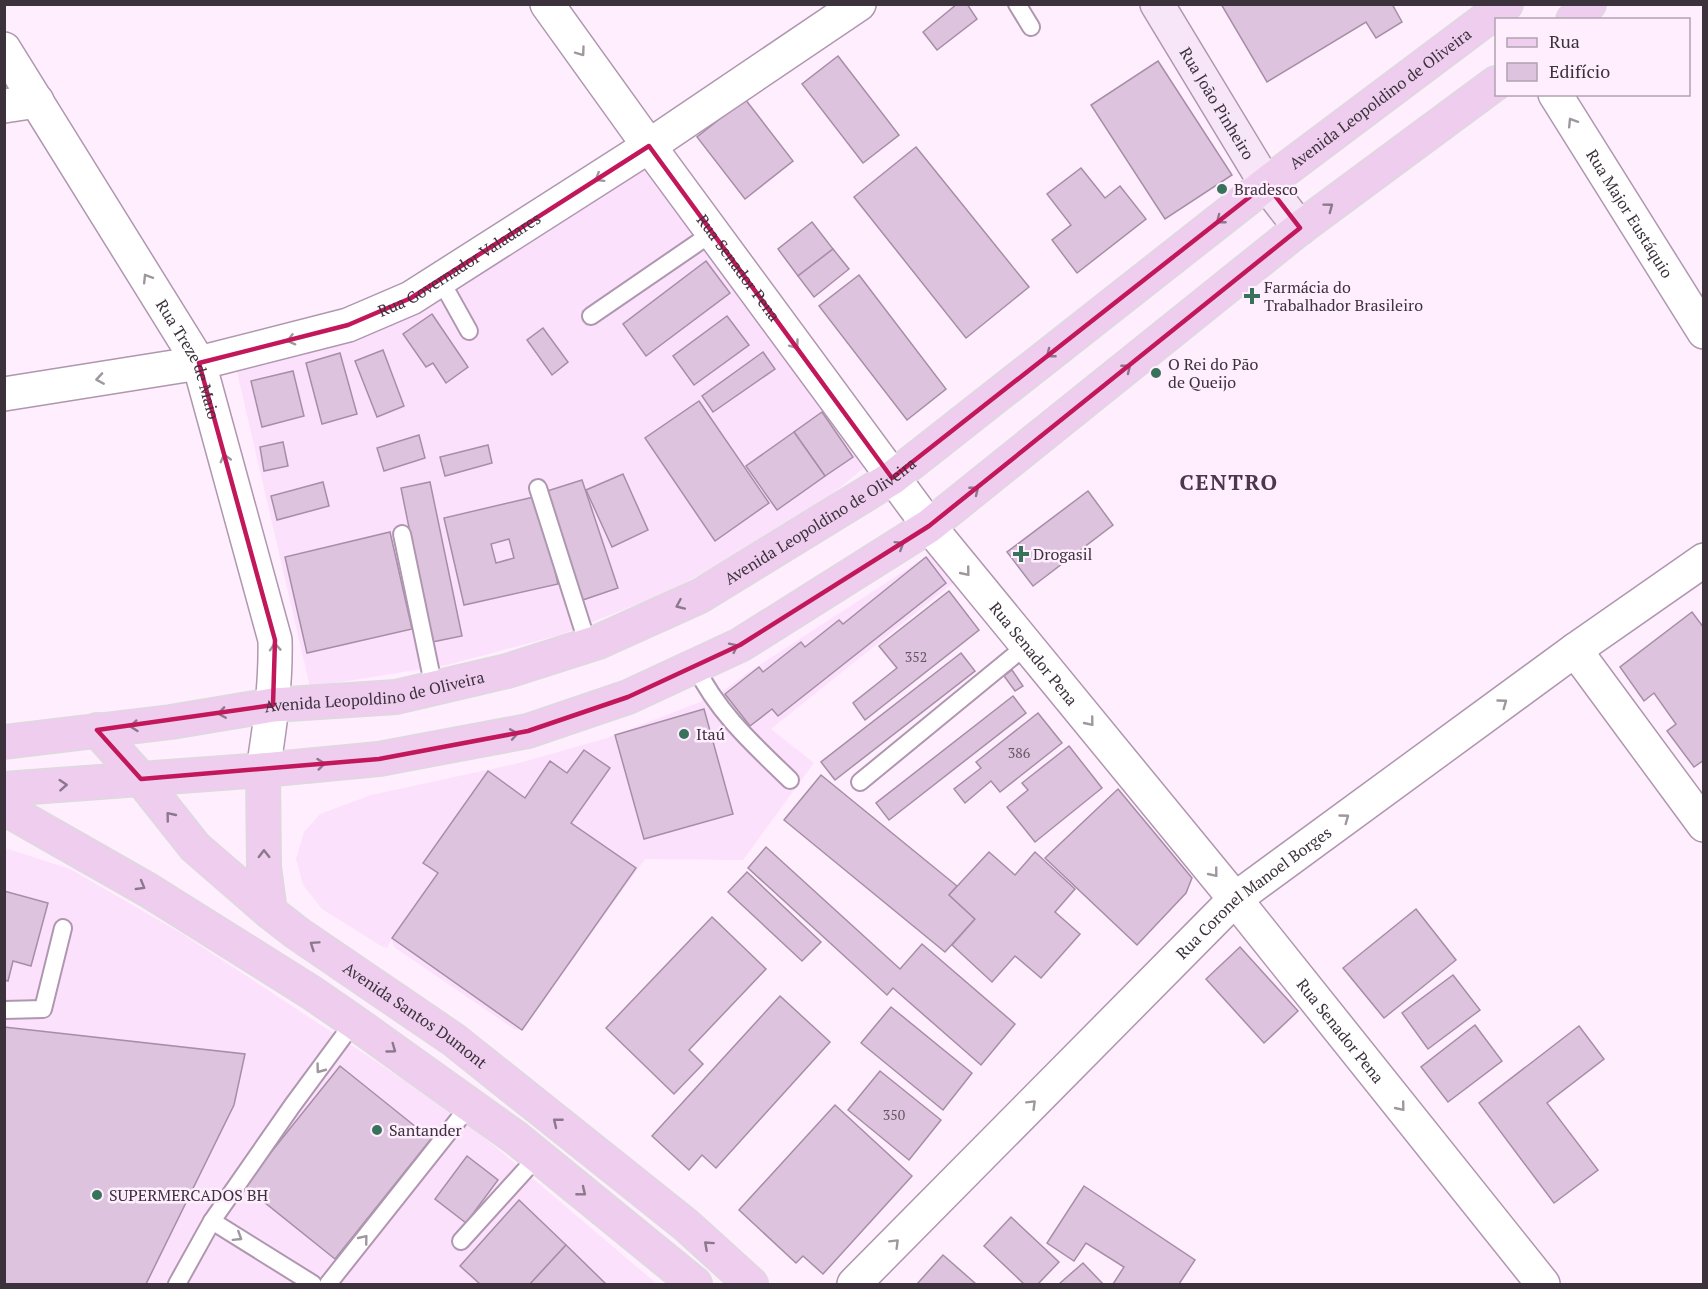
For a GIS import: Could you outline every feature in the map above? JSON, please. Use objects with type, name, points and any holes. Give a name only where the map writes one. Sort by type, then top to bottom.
[{"type":"main road","name":"Rua João Pinheiro","points":[[1156,4],[1266,184],[1300,228]]},
{"type":"main road","points":[[1575,18],[1588,4]]},
{"type":"main road","name":"Avenida Leopoldino de Oliveira","points":[[4,742],[171,722],[273,705],[396,697],[507,671],[588,645],[700,596],[892,478],[1266,184],[1502,10]]},
{"type":"main road","points":[[4,789],[379,759],[528,731],[628,697],[740,645],[929,526],[1300,228],[1495,84]]},
{"type":"main road","name":"Avenida Santos Dumont","points":[[97,730],[141,779],[195,847],[270,912],[297,933],[454,1040],[686,1225],[751,1284]]},
{"type":"main road","points":[[263,770],[264,867],[270,912]]},
{"type":"main road","points":[[4,808],[177,908],[312,993],[538,1156],[695,1284]]},
{"type":"street","name":"Rua Senador Pena","points":[[547,4],[712,233],[929,526],[1235,899],[1543,1284]]},
{"type":"street","name":"Rua Governador Valadares","points":[[4,394],[199,363],[348,325],[411,298],[649,146],[859,4]]},
{"type":"street","name":"Rua Treze de Maio","points":[[4,50],[38,100],[199,363],[275,640],[276,669],[273,705],[263,770]]},
{"type":"street","name":"Rua Major Eustáquio","points":[[1556,96],[1704,332]]},
{"type":"street","points":[[4,106],[38,100]]},
{"type":"street","name":"Rua Coronel Manoel Borges","points":[[854,1284],[1235,899],[1575,650],[1704,560]]},
{"type":"street","points":[[1575,650],[1704,825]]},
{"type":"lane","points":[[1017,4],[1031,27]]},
{"type":"lane","points":[[591,315],[712,233]]},
{"type":"lane","points":[[440,279],[469,331]]},
{"type":"lane","points":[[538,488],[588,645]]},
{"type":"lane","points":[[402,534],[434,688]]},
{"type":"lane","points":[[860,782],[1027,645]]},
{"type":"lane","points":[[695,666],[707,690],[730,722],[790,780]]},
{"type":"lane","points":[[4,1010],[43,1009],[63,928]]},
{"type":"lane","points":[[177,1284],[212,1221],[354,1022]]},
{"type":"lane","points":[[328,1284],[470,1105]]},
{"type":"lane","points":[[461,1241],[538,1156]]},
{"type":"lane","points":[[212,1221],[313,1284]]},
{"type":"highlighted area","points":[[649,146],[892,478],[1266,184],[1300,228],[929,526],[740,645],[628,697],[528,731],[379,759],[141,779],[97,730],[273,705],[275,640],[199,363],[348,325],[411,298]]},
{"type":"shaded area","points":[[647,168],[872,461],[806,516],[668,592],[560,635],[447,665],[310,687],[237,372],[345,344],[449,294],[620,170]]},
{"type":"shaded area","points":[[929,555],[954,582],[771,729],[814,763],[743,860],[645,859],[522,1030],[514,1029],[394,947],[392,939],[387,948],[381,946],[322,909],[303,885],[296,859],[304,832],[320,814],[371,795],[519,763],[604,739],[716,696]]},
{"type":"shaded area","points":[[5,848],[70,869],[181,933],[459,1116],[657,1284],[5,1284]]},
{"type":"building","points":[[957,4],[967,4],[977,19],[937,50],[923,32]]},
{"type":"building","points":[[1221,4],[1392,4],[1402,22],[1376,38],[1366,22],[1267,82]]},
{"type":"building","points":[[838,56],[899,135],[863,163],[802,84]]},
{"type":"building","points":[[1158,61],[1232,175],[1165,219],[1091,105]]},
{"type":"building","points":[[745,99],[793,161],[745,199],[697,137]]},
{"type":"building","points":[[916,147],[1029,287],[966,338],[854,197]]},
{"type":"building","points":[[1081,168],[1105,198],[1120,186],[1146,219],[1077,273],[1052,240],[1071,225],[1047,194]]},
{"type":"building","points":[[812,222],[833,249],[798,276],[778,249]]},
{"type":"building","points":[[833,249],[849,269],[814,297],[798,276]]},
{"type":"building","points":[[706,261],[730,293],[646,356],[623,324]]},
{"type":"building","points":[[859,275],[946,389],[907,420],[819,306]]},
{"type":"building","points":[[432,314],[468,367],[446,383],[433,363],[426,367],[403,334]]},
{"type":"building","points":[[727,316],[749,345],[694,385],[673,356]]},
{"type":"building","points":[[543,328],[568,362],[552,375],[527,340]]},
{"type":"building","points":[[383,350],[404,406],[377,417],[355,361]]},
{"type":"building","points":[[763,352],[775,369],[713,412],[702,396]]},
{"type":"building","points":[[340,353],[357,414],[322,424],[306,363]]},
{"type":"building","points":[[293,371],[304,416],[262,427],[251,381]]},
{"type":"building","points":[[699,401],[769,503],[715,541],[645,438]]},
{"type":"building","points":[[822,412],[853,457],[825,476],[794,432]]},
{"type":"building","points":[[794,432],[825,476],[777,510],[746,466]]},
{"type":"building","points":[[419,435],[425,458],[384,471],[377,448]]},
{"type":"building","points":[[283,442],[288,466],[264,471],[260,447]]},
{"type":"building","points":[[488,445],[492,463],[445,476],[440,457]]},
{"type":"building","points":[[623,474],[648,530],[612,547],[586,490]]},
{"type":"building","points":[[582,480],[618,588],[580,601],[544,492]]},
{"type":"building","points":[[323,482],[329,506],[277,520],[271,496]]},
{"type":"building","points":[[430,482],[462,636],[432,642],[401,488]]},
{"type":"building","points":[[1088,491],[1113,525],[1033,586],[1007,552]]},
{"type":"building","points":[[538,496],[558,584],[464,605],[444,518]],"holes":[[[509,539],[514,558],[496,563],[491,544]]]},
{"type":"building","points":[[390,532],[412,629],[307,653],[285,557]]},
{"type":"building","points":[[926,557],[946,583],[778,716],[772,709],[750,726],[725,694],[759,667],[763,672],[801,642],[805,647],[839,620],[843,624]]},
{"type":"building","points":[[949,591],[979,630],[865,720],[853,703],[897,668],[879,646]]},
{"type":"building","points":[[1692,612],[1704,628],[1704,760],[1694,767],[1667,731],[1676,724],[1654,693],[1644,701],[1620,667]]},
{"type":"building","points":[[961,653],[975,671],[835,780],[821,762]]},
{"type":"building","points":[[1012,670],[1023,686],[1015,691],[1004,676]]},
{"type":"building","points":[[1013,696],[1026,713],[889,820],[876,803]]},
{"type":"building","points":[[704,709],[733,814],[644,839],[615,735]]},
{"type":"building","points":[[1038,713],[1062,743],[1000,792],[991,781],[965,803],[954,789],[981,768],[976,762]]},
{"type":"building","points":[[1069,746],[1102,788],[1035,842],[1007,807],[1028,790],[1022,783]]},
{"type":"building","points":[[584,750],[610,768],[571,823],[636,868],[522,1030],[392,938],[438,873],[423,863],[488,771],[525,798],[550,761],[567,773]]},
{"type":"building","points":[[821,775],[957,886],[949,895],[975,919],[945,952],[784,820]]},
{"type":"building","points":[[1118,789],[1192,878],[1186,893],[1137,945],[1045,858]]},
{"type":"building","points":[[766,847],[900,969],[922,944],[1015,1024],[981,1065],[893,988],[887,995],[748,868]]},
{"type":"building","points":[[989,852],[1015,875],[1035,852],[1075,889],[1055,912],[1080,934],[1041,978],[1015,956],[992,982],[952,945],[975,919],[949,895]]},
{"type":"building","points":[[747,872],[821,942],[802,961],[728,892]]},
{"type":"building","points":[[4,891],[48,903],[31,966],[13,961],[8,981],[4,980]]},
{"type":"building","points":[[1416,909],[1456,960],[1384,1018],[1343,968]]},
{"type":"building","points":[[712,917],[766,969],[689,1050],[703,1064],[674,1094],[606,1028]]},
{"type":"building","points":[[1240,947],[1298,1011],[1264,1043],[1206,979]]},
{"type":"building","points":[[1453,975],[1480,1010],[1428,1049],[1402,1013]]},
{"type":"building","points":[[780,996],[830,1042],[716,1168],[702,1155],[689,1170],[652,1136]]},
{"type":"building","points":[[891,1007],[972,1073],[943,1110],[861,1043]]},
{"type":"building","points":[[1475,1025],[1502,1061],[1448,1102],[1421,1067]]},
{"type":"building","points":[[1579,1026],[1604,1059],[1547,1103],[1598,1170],[1554,1203],[1479,1103]]},
{"type":"building","name":"SUPERMERCADOS BH","points":[[4,1027],[245,1054],[234,1105],[146,1284],[4,1284]]},
{"type":"building","points":[[340,1066],[431,1139],[335,1259],[244,1186]]},
{"type":"building","points":[[880,1071],[941,1120],[909,1160],[848,1110]]},
{"type":"building","points":[[835,1105],[912,1176],[823,1274],[803,1256],[796,1263],[739,1210]]},
{"type":"building","points":[[467,1156],[498,1180],[466,1223],[435,1199]]},
{"type":"building","points":[[1084,1186],[1195,1260],[1179,1284],[1113,1284],[1124,1267],[1086,1243],[1074,1261],[1047,1243]]},
{"type":"building","points":[[519,1200],[566,1245],[530,1284],[480,1284],[460,1266]]},
{"type":"building","points":[[1011,1217],[1059,1262],[1038,1284],[1024,1284],[984,1246]]},
{"type":"building","points":[[566,1245],[606,1284],[530,1284]]},
{"type":"building","points":[[943,1255],[976,1284],[917,1284]]},
{"type":"building","points":[[1083,1263],[1103,1284],[1059,1284]]},
{"type":"place","name":"Bradesco","points":[[1222,189]]},
{"type":"place","name":"Farmácia do Trabalhador Brasileiro","points":[[1252,296]]},
{"type":"place","name":"O Rei do Pão de Queijo","points":[[1156,373]]},
{"type":"place","name":"Drogasil","points":[[1021,554]]},
{"type":"place","name":"Itaú","points":[[684,734]]},
{"type":"place","name":"Santander","points":[[377,1130]]},
{"type":"place","name":"SUPERMERCADOS BH","points":[[97,1195]]},
{"type":"district","name":"CENTRO","points":[[1229,482]]}]
